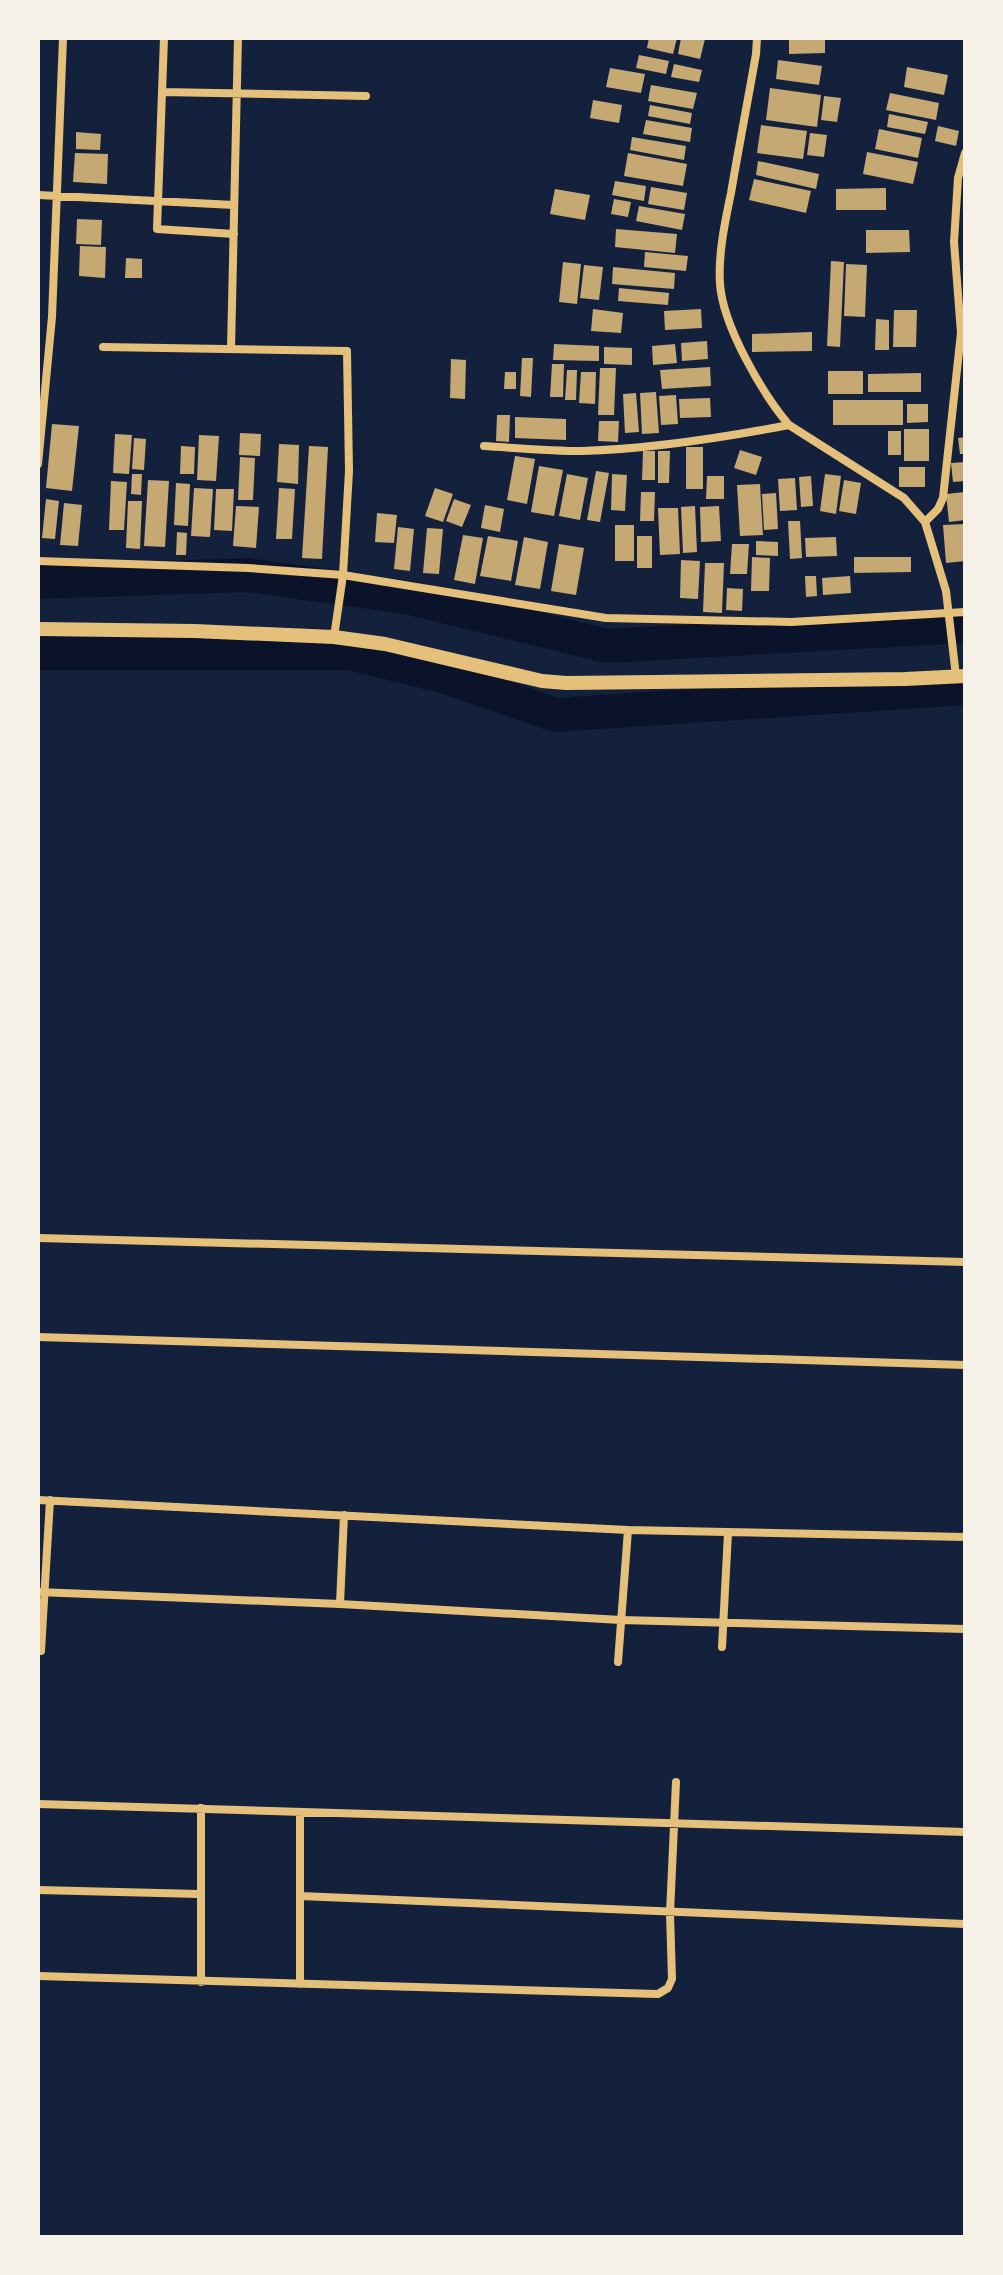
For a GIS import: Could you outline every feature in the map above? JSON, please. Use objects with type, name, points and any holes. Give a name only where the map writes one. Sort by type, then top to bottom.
[{"type":"street","points":[[38,464],[52,317],[63,38]]},
{"type":"street","points":[[164,38],[157,229],[234,234]]},
{"type":"street","points":[[231,349],[238,38]]},
{"type":"street","points":[[38,629],[334,637],[385,644],[542,681],[566,683],[960,676],[941,571],[925,522],[904,498],[789,425],[776,409],[734,334],[724,307],[720,284],[723,238],[757,38]]},
{"type":"street","points":[[162,92],[366,96]]},
{"type":"street","points":[[925,522],[938,509],[943,498],[961,333],[954,242],[958,178],[965,153]]},
{"type":"street","points":[[38,195],[234,205]]},
{"type":"street","points":[[103,347],[347,351],[349,471],[342,580],[334,637]]},
{"type":"street","points":[[484,446],[562,451],[610,449],[789,425]]},
{"type":"street","points":[[38,561],[248,568],[606,618],[791,622],[965,612]]},
{"type":"street","points":[[38,1238],[965,1262]]},
{"type":"street","points":[[38,1337],[965,1365]]},
{"type":"street","points":[[38,1500],[628,1530],[965,1537]]},
{"type":"street","points":[[41,1651],[42,1592],[50,1500]]},
{"type":"street","points":[[340,1604],[344,1515]]},
{"type":"street","points":[[618,1662],[628,1530]]},
{"type":"street","points":[[722,1647],[728,1533]]},
{"type":"street","points":[[42,1592],[340,1604],[621,1620],[965,1629]]},
{"type":"street","points":[[38,1976],[658,1994],[668,1988],[672,1979],[670,1913],[676,1782]]},
{"type":"street","points":[[38,1804],[965,1832]]},
{"type":"street","points":[[201,1808],[201,1982]]},
{"type":"street","points":[[300,1812],[300,1984]]},
{"type":"street","points":[[38,1890],[199,1894]]},
{"type":"street","points":[[300,1896],[965,1924]]},
{"type":"building","points":[[649,38],[677,38],[673,54],[647,48]]},
{"type":"building","points":[[681,38],[705,39],[700,59],[678,54]]},
{"type":"building","points":[[789,38],[825,38],[825,53],[789,54]]},
{"type":"building","points":[[639,55],[669,61],[666,74],[636,68]]},
{"type":"building","points":[[778,60],[822,66],[819,85],[776,79]]},
{"type":"building","points":[[674,64],[702,70],[699,82],[671,77]]},
{"type":"building","points":[[907,67],[948,75],[944,95],[904,87]]},
{"type":"building","points":[[610,68],[645,74],[641,93],[606,87]]},
{"type":"building","points":[[651,85],[697,93],[693,109],[648,101]]},
{"type":"building","points":[[770,88],[821,95],[817,127],[766,120]]},
{"type":"building","points":[[890,93],[939,103],[936,120],[886,110]]},
{"type":"building","points":[[824,96],[841,98],[837,122],[821,120]]},
{"type":"building","points":[[593,100],[622,105],[619,123],[590,118]]},
{"type":"building","points":[[650,105],[692,113],[690,124],[648,116]]},
{"type":"building","points":[[889,114],[928,122],[925,134],[887,127]]},
{"type":"building","points":[[646,120],[692,128],[690,142],[643,134]]},
{"type":"building","points":[[761,125],[807,131],[803,159],[757,153]]},
{"type":"building","points":[[938,126],[959,131],[956,146],[935,141]]},
{"type":"building","points":[[879,129],[922,138],[918,158],[875,149]]},
{"type":"building","points":[[76,132],[101,134],[100,150],[76,149]]},
{"type":"building","points":[[810,133],[827,135],[824,157],[807,155]]},
{"type":"building","points":[[632,137],[686,146],[684,160],[630,150]]},
{"type":"building","points":[[867,152],[918,162],[913,184],[863,174]]},
{"type":"building","points":[[75,153],[108,154],[107,184],[73,182]]},
{"type":"building","points":[[628,153],[687,164],[683,186],[624,176]]},
{"type":"building","points":[[758,161],[819,174],[816,189],[756,175]]},
{"type":"building","points":[[754,179],[811,191],[806,213],[749,200]]},
{"type":"building","points":[[615,181],[646,186],[644,201],[612,195]]},
{"type":"building","points":[[651,187],[687,193],[684,210],[648,204]]},
{"type":"building","points":[[886,188],[886,210],[836,210],[836,189]]},
{"type":"building","points":[[555,189],[590,195],[585,220],[550,214]]},
{"type":"building","points":[[614,199],[631,202],[628,217],[611,214]]},
{"type":"building","points":[[639,206],[685,214],[682,230],[636,221]]},
{"type":"building","points":[[77,219],[102,220],[101,245],[76,244]]},
{"type":"building","points":[[616,229],[677,234],[675,253],[615,247]]},
{"type":"building","points":[[866,230],[909,230],[910,252],[866,253]]},
{"type":"building","points":[[80,246],[106,247],[105,278],[79,276]]},
{"type":"building","points":[[645,252],[688,256],[686,271],[644,267]]},
{"type":"building","points":[[126,258],[142,259],[142,278],[125,278]]},
{"type":"building","points":[[831,261],[844,262],[840,347],[827,346]]},
{"type":"building","points":[[563,262],[581,264],[577,304],[559,302]]},
{"type":"building","points":[[846,264],[867,265],[865,317],[844,316]]},
{"type":"building","points":[[584,265],[603,267],[599,300],[580,298]]},
{"type":"building","points":[[613,267],[675,273],[674,289],[612,284]]},
{"type":"building","points":[[619,288],[669,293],[668,305],[618,301]]},
{"type":"building","points":[[593,309],[623,313],[621,333],[591,331]]},
{"type":"building","points":[[701,309],[702,328],[665,330],[664,311]]},
{"type":"building","points":[[894,310],[917,310],[916,347],[893,347]]},
{"type":"building","points":[[876,319],[889,320],[889,350],[875,350]]},
{"type":"building","points":[[812,332],[812,351],[752,352],[752,334]]},
{"type":"building","points":[[707,341],[708,359],[682,361],[681,343]]},
{"type":"building","points":[[554,344],[599,346],[599,361],[553,360]]},
{"type":"building","points":[[675,344],[677,363],[653,365],[652,346]]},
{"type":"building","points":[[604,347],[632,348],[632,365],[604,364]]},
{"type":"building","points":[[522,358],[533,358],[531,397],[520,396]]},
{"type":"building","points":[[451,359],[466,360],[465,399],[450,398]]},
{"type":"building","points":[[552,364],[564,364],[563,397],[550,397]]},
{"type":"building","points":[[710,367],[711,386],[662,389],[660,370]]},
{"type":"building","points":[[600,368],[616,368],[614,415],[598,415]]},
{"type":"building","points":[[567,370],[577,370],[576,400],[565,400]]},
{"type":"building","points":[[828,371],[863,371],[863,394],[828,394]]},
{"type":"building","points":[[505,372],[516,372],[516,389],[504,389]]},
{"type":"building","points":[[581,372],[596,372],[595,404],[579,403]]},
{"type":"building","points":[[921,373],[921,392],[868,392],[868,374]]},
{"type":"building","points":[[656,392],[659,433],[642,434],[640,393]]},
{"type":"building","points":[[636,393],[639,432],[625,433],[623,394]]},
{"type":"building","points":[[676,395],[678,424],[661,425],[659,396]]},
{"type":"building","points":[[710,398],[711,417],[680,418],[679,399]]},
{"type":"building","points":[[833,400],[903,400],[903,425],[833,425]]},
{"type":"building","points":[[907,404],[928,404],[928,422],[907,423]]},
{"type":"building","points":[[497,415],[510,415],[509,442],[496,441]]},
{"type":"building","points":[[515,417],[566,419],[566,440],[515,438]]},
{"type":"building","points":[[599,421],[619,421],[618,442],[598,441]]},
{"type":"building","points":[[52,424],[79,426],[72,491],[46,488]]},
{"type":"building","points":[[904,429],[929,429],[929,461],[904,461]]},
{"type":"building","points":[[888,431],[901,431],[901,455],[888,455]]},
{"type":"building","points":[[240,433],[261,434],[260,456],[239,455]]},
{"type":"building","points":[[115,434],[132,435],[129,474],[113,473]]},
{"type":"building","points":[[199,435],[219,436],[216,481],[197,480]]},
{"type":"building","points":[[965,437],[965,454],[960,454],[958,438]]},
{"type":"building","points":[[134,438],[146,439],[144,470],[132,469]]},
{"type":"building","points":[[279,444],[299,445],[298,484],[277,482]]},
{"type":"building","points":[[181,446],[195,447],[194,474],[180,474]]},
{"type":"building","points":[[309,446],[328,447],[322,559],[302,558]]},
{"type":"building","points":[[686,447],[703,447],[703,489],[686,489]]},
{"type":"building","points":[[740,450],[762,457],[756,475],[734,468]]},
{"type":"building","points":[[643,451],[655,451],[655,480],[642,480]]},
{"type":"building","points":[[658,451],[670,451],[669,483],[658,483]]},
{"type":"building","points":[[515,456],[535,459],[527,504],[507,500]]},
{"type":"building","points":[[240,457],[255,458],[253,500],[238,500]]},
{"type":"building","points":[[965,462],[965,481],[953,482],[951,463]]},
{"type":"building","points":[[539,466],[563,470],[554,516],[531,512]]},
{"type":"building","points":[[899,467],[925,467],[925,487],[899,487]]},
{"type":"building","points":[[596,471],[609,473],[600,522],[587,520]]},
{"type":"building","points":[[132,474],[142,474],[141,495],[131,494]]},
{"type":"building","points":[[567,474],[588,478],[580,520],[559,516]]},
{"type":"building","points":[[612,474],[627,475],[625,511],[611,510]]},
{"type":"building","points":[[825,474],[841,476],[836,514],[820,511]]},
{"type":"building","points":[[707,476],[724,476],[724,499],[706,499]]},
{"type":"building","points":[[811,476],[813,506],[801,507],[799,477]]},
{"type":"building","points":[[795,478],[797,510],[780,511],[778,479]]},
{"type":"building","points":[[148,480],[169,481],[165,547],[144,546]]},
{"type":"building","points":[[844,480],[861,483],[856,514],[839,511]]},
{"type":"building","points":[[111,481],[127,482],[124,530],[109,530]]},
{"type":"building","points":[[176,483],[190,484],[188,526],[174,525]]},
{"type":"building","points":[[760,484],[763,535],[740,536],[737,485]]},
{"type":"building","points":[[194,488],[213,489],[210,537],[191,536]]},
{"type":"building","points":[[279,488],[295,489],[292,539],[276,539]]},
{"type":"building","points":[[435,488],[453,494],[443,522],[425,516]]},
{"type":"building","points":[[216,489],[234,489],[232,531],[214,530]]},
{"type":"building","points":[[641,492],[655,492],[654,521],[640,521]]},
{"type":"building","points":[[965,492],[965,520],[949,522],[946,494]]},
{"type":"building","points":[[776,493],[778,529],[764,530],[762,494]]},
{"type":"building","points":[[46,499],[59,501],[55,539],[42,538]]},
{"type":"building","points":[[454,499],[471,505],[462,527],[446,521]]},
{"type":"building","points":[[128,501],[142,501],[140,549],[126,548]]},
{"type":"building","points":[[64,503],[82,505],[78,546],[60,545]]},
{"type":"building","points":[[485,505],[504,509],[500,532],[481,528]]},
{"type":"building","points":[[236,506],[259,507],[256,548],[233,546]]},
{"type":"building","points":[[695,506],[697,552],[683,553],[681,507]]},
{"type":"building","points":[[719,506],[721,541],[701,542],[700,507]]},
{"type":"building","points":[[658,508],[678,508],[680,554],[660,555]]},
{"type":"building","points":[[377,513],[397,515],[394,543],[375,542]]},
{"type":"building","points":[[788,521],[800,521],[802,558],[790,559]]},
{"type":"building","points":[[965,524],[965,561],[946,563],[943,525]]},
{"type":"building","points":[[615,525],[634,525],[634,561],[615,561]]},
{"type":"building","points":[[398,527],[414,529],[410,571],[394,569]]},
{"type":"building","points":[[427,528],[443,529],[439,574],[423,573]]},
{"type":"building","points":[[177,532],[187,533],[186,555],[176,555]]},
{"type":"building","points":[[463,535],[483,538],[475,584],[454,580]]},
{"type":"building","points":[[488,536],[518,541],[511,581],[480,576]]},
{"type":"building","points":[[637,536],[652,536],[652,568],[637,568]]},
{"type":"building","points":[[524,537],[548,542],[540,589],[515,585]]},
{"type":"building","points":[[836,537],[837,556],[806,557],[805,538]]},
{"type":"building","points":[[756,541],[778,542],[778,556],[756,555]]},
{"type":"building","points":[[559,544],[584,548],[576,595],[551,591]]},
{"type":"building","points":[[732,544],[749,544],[747,574],[730,574]]},
{"type":"building","points":[[752,557],[770,558],[769,591],[751,591]]},
{"type":"building","points":[[854,557],[911,557],[911,572],[854,573]]},
{"type":"building","points":[[681,560],[700,561],[698,599],[680,598]]},
{"type":"building","points":[[705,563],[724,563],[722,613],[703,612]]},
{"type":"building","points":[[805,576],[816,576],[817,596],[806,597]]},
{"type":"building","points":[[850,576],[851,593],[823,595],[822,578]]},
{"type":"building","points":[[727,588],[743,589],[742,611],[726,610]]},
{"type":"waterway","points":[[38,582],[248,575],[411,598],[607,646],[965,626]]},
{"type":"waterway","points":[[38,653],[349,653],[442,676],[556,715],[965,688]]}]
